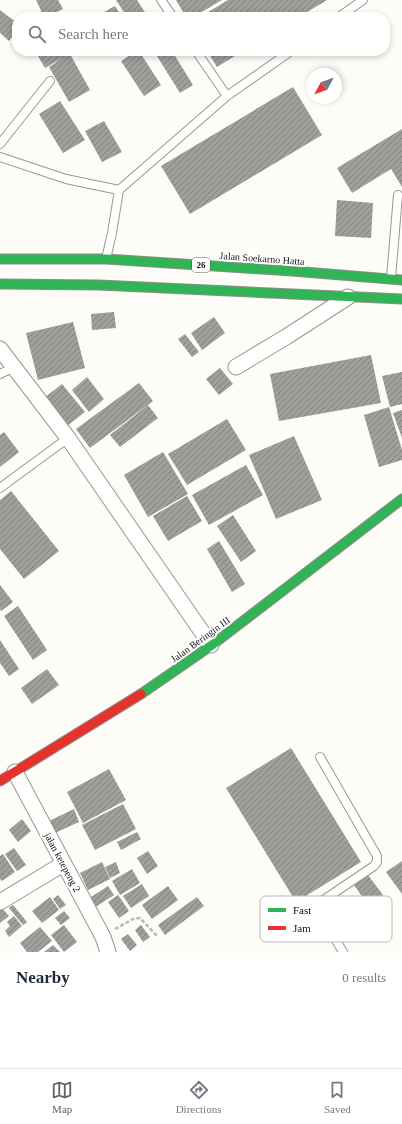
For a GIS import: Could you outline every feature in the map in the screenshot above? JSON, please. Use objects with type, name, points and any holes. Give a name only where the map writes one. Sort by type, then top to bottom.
[{"type":"main road","name":"Jalan Soekarno Hatta","points":[[0,258],[106,259],[284,270],[402,280]]},
{"type":"main road","points":[[0,284],[99,285],[402,299]]},
{"type":"main road","name":"Jalan Beringin III","points":[[0,781],[69,741],[211,645],[402,499]]},
{"type":"street","points":[[236,368],[348,297]]},
{"type":"street","points":[[0,349],[68,438],[211,645]]},
{"type":"street","name":"jalan ketepeng 2","points":[[15,772],[104,947]]},
{"type":"street","points":[[0,902],[63,864]]},
{"type":"lane","points":[[161,0],[169,12]]},
{"type":"lane","points":[[346,12],[363,0]]},
{"type":"lane","points":[[199,56],[227,96]]},
{"type":"lane","points":[[106,259],[119,190],[227,96],[284,56]]},
{"type":"lane","points":[[0,144],[50,81]]},
{"type":"lane","points":[[0,157],[66,179],[119,190]]},
{"type":"lane","points":[[391,279],[398,194]]},
{"type":"lane","points":[[0,374],[14,367]]},
{"type":"lane","points":[[0,488],[68,438]]},
{"type":"lane","points":[[320,757],[377,856],[374,866],[329,896]]},
{"type":"lane","points":[[337,942],[343,952]]},
{"type":"path","points":[[104,947],[124,923],[135,918],[142,920],[158,937]]},
{"type":"building","points":[[36,0],[58,0],[63,9],[57,12],[42,12]]},
{"type":"building","points":[[116,0],[137,0],[145,12],[124,12]]},
{"type":"building","points":[[176,0],[222,0],[202,12],[183,12]]},
{"type":"building","points":[[228,0],[327,0],[307,12],[208,12]]},
{"type":"building","points":[[115,6],[119,12],[104,12]]},
{"type":"building","points":[[0,10],[12,19],[12,37],[9,41],[0,33]]},
{"type":"building","points":[[38,56],[71,56],[90,90],[69,102],[49,67],[64,57],[45,68]]},
{"type":"building","points":[[128,56],[142,56],[161,85],[144,96],[121,61]]},
{"type":"building","points":[[157,56],[175,56],[193,85],[180,93]]},
{"type":"building","points":[[210,56],[235,56],[217,67]]},
{"type":"building","points":[[293,87],[322,135],[190,214],[161,166]]},
{"type":"building","points":[[60,101],[85,140],[63,153],[39,114]]},
{"type":"building","points":[[104,121],[122,152],[102,162],[85,131]]},
{"type":"building","points":[[402,129],[402,187],[391,169],[352,193],[337,168]]},
{"type":"building","points":[[337,200],[373,203],[371,238],[335,236]]},
{"type":"building","points":[[114,312],[116,328],[92,330],[91,314]]},
{"type":"building","points":[[214,317],[225,333],[202,350],[191,333]]},
{"type":"building","points":[[73,322],[85,368],[38,380],[26,333]]},
{"type":"building","points":[[185,334],[199,352],[192,357],[178,339]]},
{"type":"building","points":[[371,355],[381,403],[279,421],[270,374]]},
{"type":"building","points":[[220,368],[233,384],[219,395],[206,379]]},
{"type":"building","points":[[402,372],[402,404],[390,407],[382,376]]},
{"type":"building","points":[[87,377],[104,399],[89,412],[72,390]]},
{"type":"building","points":[[139,383],[153,401],[90,448],[76,429]]},
{"type":"building","points":[[62,384],[85,412],[67,426],[44,398]]},
{"type":"building","points":[[148,405],[158,418],[120,447],[110,435]]},
{"type":"building","points":[[389,407],[402,450],[402,460],[379,467],[364,415]]},
{"type":"building","points":[[402,410],[402,438],[393,413]]},
{"type":"building","points":[[227,419],[246,450],[187,485],[168,454]]},
{"type":"building","points":[[4,432],[19,452],[0,467],[0,435]]},
{"type":"building","points":[[294,436],[322,500],[276,519],[249,455]]},
{"type":"building","points":[[163,452],[188,494],[148,517],[124,475]]},
{"type":"building","points":[[246,465],[263,495],[209,525],[192,495]]},
{"type":"building","points":[[11,491],[59,551],[24,579],[0,549],[0,500]]},
{"type":"building","points":[[187,496],[202,521],[168,541],[153,516]]},
{"type":"building","points":[[233,515],[256,551],[241,562],[217,526]]},
{"type":"building","points":[[219,541],[245,584],[232,592],[207,549]]},
{"type":"building","points":[[0,585],[13,602],[1,611],[0,609]]},
{"type":"building","points":[[18,606],[47,650],[33,660],[4,616]]},
{"type":"building","points":[[0,640],[19,669],[9,676],[0,663]]},
{"type":"building","points":[[47,669],[59,685],[32,704],[21,688]]},
{"type":"building","points":[[291,748],[361,862],[306,896],[292,896],[226,788]]},
{"type":"building","points":[[109,769],[126,800],[83,823],[67,792]]},
{"type":"building","points":[[123,804],[136,829],[95,850],[82,825]]},
{"type":"building","points":[[74,809],[79,822],[55,833],[49,821]]},
{"type":"building","points":[[22,819],[31,831],[18,842],[9,830]]},
{"type":"building","points":[[137,832],[141,839],[121,850],[117,842]]},
{"type":"building","points":[[14,848],[26,865],[17,871],[5,854]]},
{"type":"building","points":[[148,851],[158,866],[147,874],[137,858]]},
{"type":"building","points":[[3,854],[15,872],[2,881],[0,879],[0,856]]},
{"type":"building","points":[[402,861],[402,894],[386,872]]},
{"type":"building","points":[[102,862],[110,879],[88,890],[80,873]]},
{"type":"building","points":[[116,862],[120,873],[110,878],[105,867]]},
{"type":"building","points":[[132,869],[140,883],[120,895],[112,881]]},
{"type":"building","points":[[368,875],[383,895],[362,896],[354,885]]},
{"type":"building","points":[[142,884],[149,896],[131,908],[123,896]]},
{"type":"building","points":[[108,886],[114,895],[94,908],[88,899]]},
{"type":"building","points":[[168,886],[178,900],[152,919],[142,905]]},
{"type":"building","points":[[58,895],[66,905],[60,909],[53,899]]},
{"type":"building","points":[[118,895],[129,911],[119,918],[108,902]]},
{"type":"building","points":[[50,897],[59,910],[42,923],[32,911]]},
{"type":"building","points":[[197,897],[204,906],[165,935],[158,925]]},
{"type":"building","points":[[13,905],[27,922],[23,925],[9,908]]},
{"type":"building","points":[[1,907],[9,916],[0,923],[0,908]]},
{"type":"building","points":[[64,911],[70,918],[61,925],[55,918]]},
{"type":"building","points":[[14,916],[22,926],[9,937],[5,931],[10,926],[7,922]]},
{"type":"building","points":[[64,925],[77,942],[64,952],[51,935]]},
{"type":"building","points":[[141,925],[150,937],[143,942],[135,930]]},
{"type":"building","points":[[40,927],[52,941],[38,952],[27,952],[20,943]]},
{"type":"building","points":[[128,934],[137,945],[130,951],[121,939]]},
{"type":"building","points":[[53,945],[60,952],[44,952]]},
{"type":"traffic: fast","points":[[0,259],[106,259],[402,280]]},
{"type":"traffic: fast","points":[[0,284],[99,285],[402,299]]},
{"type":"traffic: fast","points":[[141,694],[212,645],[402,499]]},
{"type":"traffic: jam","points":[[0,781],[141,694]]}]
